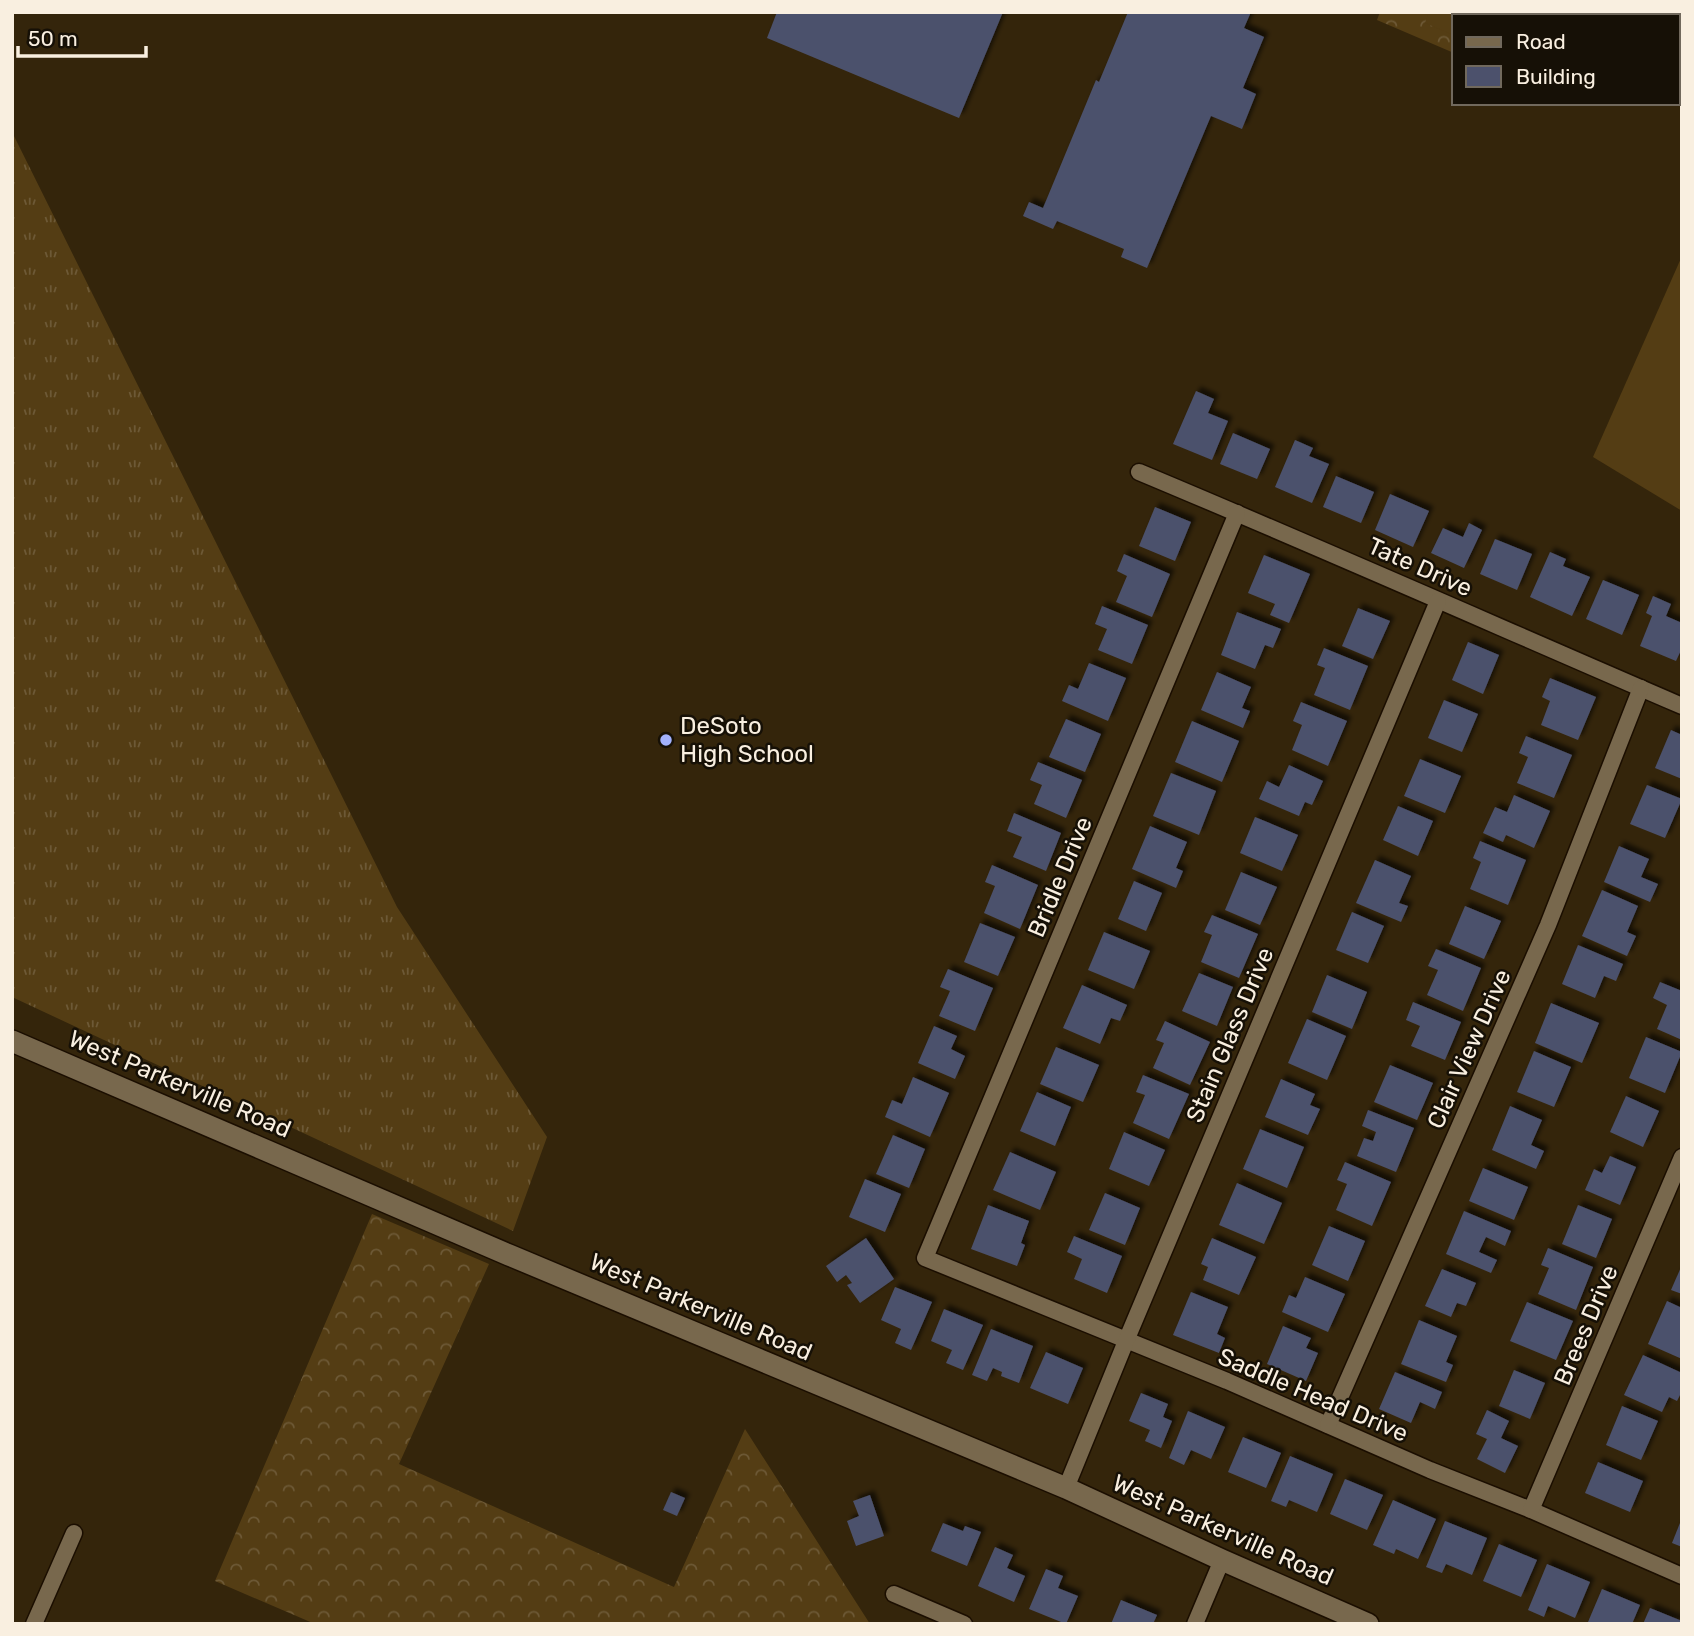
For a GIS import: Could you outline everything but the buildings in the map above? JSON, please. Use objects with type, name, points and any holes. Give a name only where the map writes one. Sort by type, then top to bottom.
[{"type":"main road","name":"West Parkerville Road","points":[[12,1041],[523,1261],[1066,1488],[1368,1624]]},
{"type":"street","name":"Tate Drive","points":[[1139,472],[1338,555],[1682,706]]},
{"type":"street","name":"Bridle Drive","points":[[925,1258],[1237,513]]},
{"type":"street","name":"Stain Glass Drive","points":[[1066,1488],[1438,601]]},
{"type":"street","name":"Clair View Drive","points":[[1328,1425],[1548,925],[1641,688]]},
{"type":"street","name":"Brees Drive","points":[[1531,1510],[1682,1157]]},
{"type":"street","name":"Saddle Head Drive","points":[[925,1258],[1227,1381],[1682,1576]]},
{"type":"street","points":[[34,1624],[74,1533]]},
{"type":"street","points":[[1195,1624],[1222,1560]]},
{"type":"street","points":[[894,1594],[964,1624]]},
{"type":"green space","points":[[1380,12],[1511,12],[1452,14],[1452,52],[1377,20]]},
{"type":"green space","points":[[1429,12],[1460,12],[1452,14],[1451,34],[1425,23]]},
{"type":"green space","points":[[12,132],[397,907],[547,1137],[513,1231],[12,997]]},
{"type":"green space","points":[[1682,256],[1682,511],[1593,457]]},
{"type":"green space","points":[[372,1214],[489,1264],[399,1464],[674,1587],[745,1429],[870,1624],[315,1624],[215,1581]]},
{"type":"place","name":"DeSoto High School","points":[[666,740]]}]
